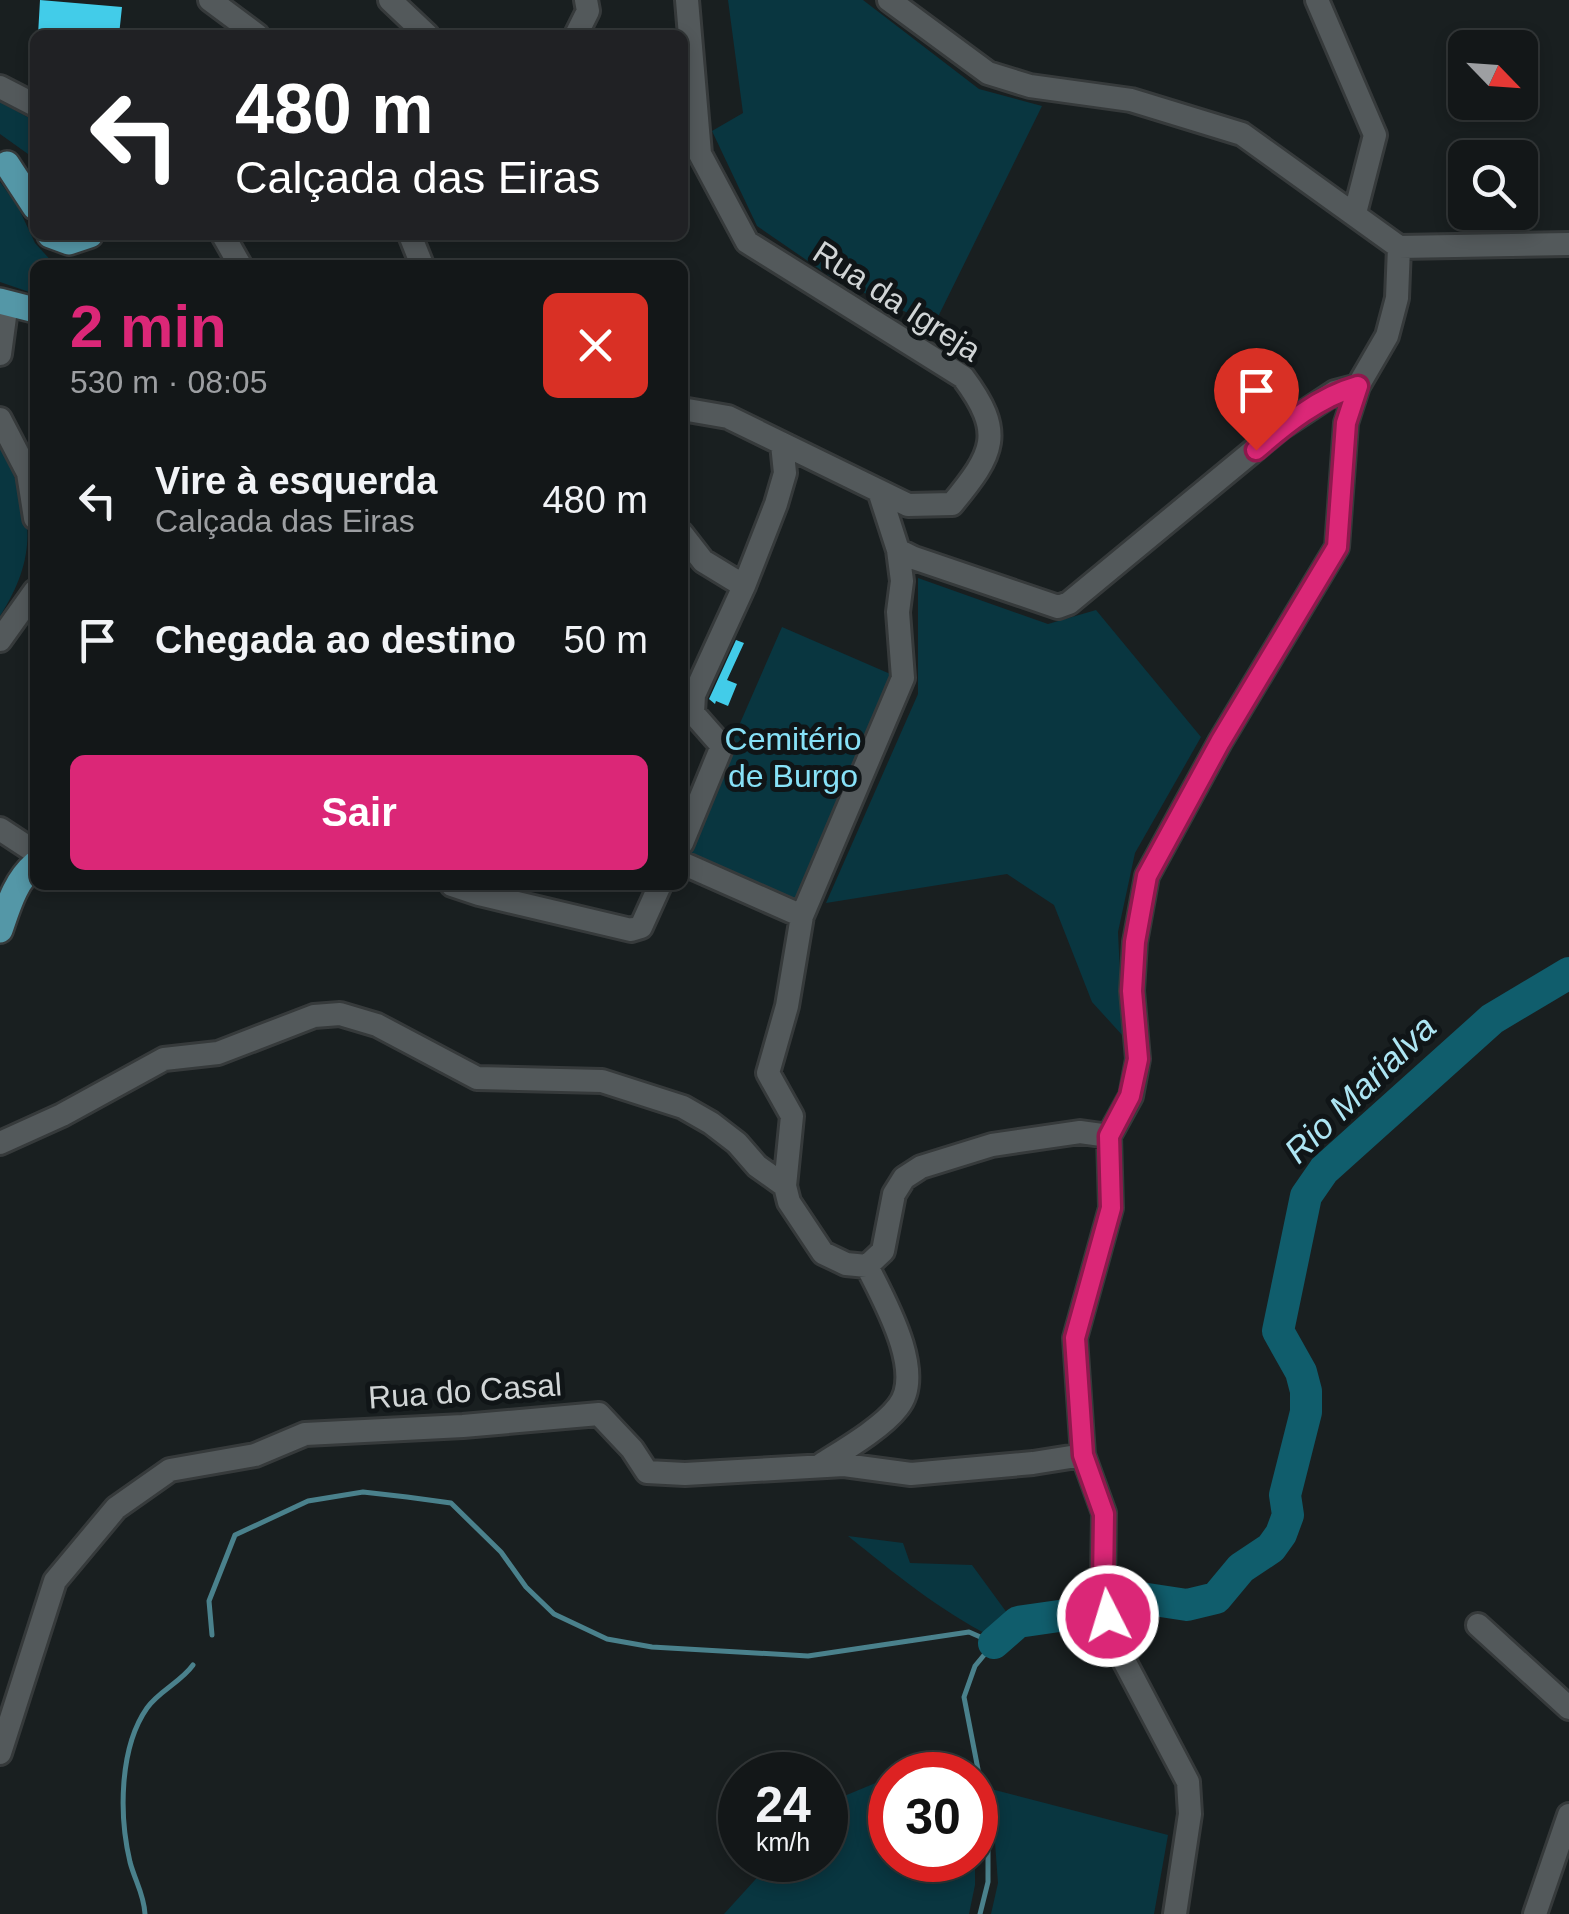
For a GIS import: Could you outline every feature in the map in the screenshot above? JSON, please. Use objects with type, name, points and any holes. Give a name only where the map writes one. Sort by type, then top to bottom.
[{"type":"main road","points":[[4,162],[30,174]]},
{"type":"main road","points":[[4,162],[30,200]]},
{"type":"main road","points":[[4,301],[30,309]]},
{"type":"main road","points":[[0,930],[13,894],[30,868]]},
{"type":"street","points":[[210,0],[250,30]]},
{"type":"street","points":[[390,0],[422,30]]},
{"type":"street","points":[[579,30],[588,12],[586,0]]},
{"type":"street","points":[[889,0],[988,73],[1030,86],[1131,100],[1242,134],[1400,247],[1569,244]]},
{"type":"street","points":[[1317,0],[1375,134],[1354,213]]},
{"type":"street","name":"Rua da Igreja","points":[[682,5],[685,30]]},
{"type":"street","name":"Rua da Igreja","points":[[688,55],[700,154],[747,242],[963,377],[982,403],[992,439],[978,472],[952,504],[908,505],[728,417],[688,411]]},
{"type":"street","points":[[0,88],[30,102]]},
{"type":"street","points":[[1175,1914],[1190,1814],[1188,1782],[1111,1636],[1103,1584],[1104,1514],[1083,1455],[1075,1338],[1111,1208],[1109,1136],[1130,1096],[1138,1059],[1132,991],[1135,942],[1147,876],[1220,742],[1337,547],[1346,423],[1358,386],[1387,336],[1397,298],[1400,247]]},
{"type":"street","points":[[0,354],[4,301]]},
{"type":"street","points":[[898,550],[1058,607],[1069,603],[1282,427],[1335,392],[1358,386]]},
{"type":"street","points":[[0,419],[28,473],[30,486]]},
{"type":"street","points":[[688,828],[722,746],[693,713],[694,696],[744,586],[780,488],[784,473],[782,444]]},
{"type":"street","points":[[879,491],[898,550],[902,581],[898,612],[903,678],[802,916],[787,1006],[768,1072],[792,1116],[785,1186],[789,1202],[823,1252],[846,1264],[867,1266],[883,1251],[894,1194],[904,1178],[920,1167],[992,1145],[1080,1132],[1109,1136]]},
{"type":"street","points":[[688,542],[703,561],[744,586]]},
{"type":"street","points":[[0,640],[30,599]]},
{"type":"street","points":[[0,829],[30,849]]},
{"type":"street","points":[[688,866],[802,916]]},
{"type":"street","points":[[467,890],[631,930],[641,927],[658,890]]},
{"type":"street","points":[[0,1144],[164,1059],[218,1054],[314,1016],[340,1014],[377,1025],[477,1078],[602,1082],[683,1107],[711,1123],[785,1186]]},
{"type":"street","points":[[819,1466],[898,1409],[907,1392],[908,1377],[900,1341],[867,1266]]},
{"type":"street","name":"Rua do Casal","points":[[0,1754],[55,1582],[116,1508],[170,1470],[254,1455],[305,1434],[598,1414],[632,1449],[646,1472],[685,1474],[844,1465],[911,1474],[1083,1455]]},
{"type":"street","points":[[1478,1625],[1569,1708]]},
{"type":"street","points":[[1535,1914],[1569,1815]]},
{"type":"green space","points":[[728,0],[863,0],[979,89],[1042,106],[934,325],[834,279],[757,226],[712,131],[743,113]]},
{"type":"green space","points":[[0,102],[30,118],[30,155],[0,134]]},
{"type":"green space","points":[[0,182],[18,207],[30,240],[50,260],[30,260],[30,292],[0,282]]},
{"type":"green space","points":[[0,446],[20,491],[27,531],[22,572],[0,616]]},
{"type":"green space","points":[[918,578],[1048,624],[1096,610],[1201,737],[1135,853],[1118,932],[1123,1036],[1092,1002],[1054,905],[1007,874],[826,903],[918,694]]},
{"type":"green space","name":"Cemitério de Burgo","points":[[782,627],[895,676],[796,903],[688,856],[688,843]]},
{"type":"green space","points":[[848,1536],[903,1543],[910,1563],[972,1565],[1010,1617],[992,1637],[935,1603]]},
{"type":"green space","points":[[868,1786],[868,1882],[975,1882],[969,1914],[724,1914],[753,1882],[848,1882],[848,1794]]},
{"type":"green space","points":[[998,1791],[1168,1835],[1154,1914],[991,1914],[998,1883]]},
{"type":"building","points":[[40,0],[122,7],[120,30],[38,30]]},
{"type":"building","points":[[736,640],[744,643],[727,680],[737,684],[728,706],[716,701],[715,704],[709,699]]},
{"type":"waterway","name":"Rio Marialva","points":[[994,1643],[1018,1622],[1073,1614],[1121,1595],[1187,1605],[1216,1598],[1241,1568],[1271,1548],[1288,1515],[1285,1495],[1306,1412],[1301,1372],[1278,1331],[1306,1196],[1324,1170],[1492,1019],[1569,973]]},
{"type":"waterway","points":[[212,1635],[209,1601],[235,1535],[308,1501],[363,1492],[451,1503],[501,1552],[526,1587],[554,1614],[607,1639],[652,1647],[808,1656],[969,1632],[994,1643],[975,1666],[964,1697],[988,1821],[988,1882],[980,1914]]},
{"type":"waterway","points":[[145,1914],[126,1844],[126,1762],[147,1708],[193,1665]]},
{"type":"route","points":[[1108,1616],[1103,1584],[1104,1514],[1083,1455],[1075,1338],[1111,1208],[1109,1136],[1130,1096],[1138,1059],[1132,991],[1135,942],[1147,876],[1220,742],[1337,547],[1346,423],[1358,386],[1335,392],[1282,427],[1256,450]]}]
